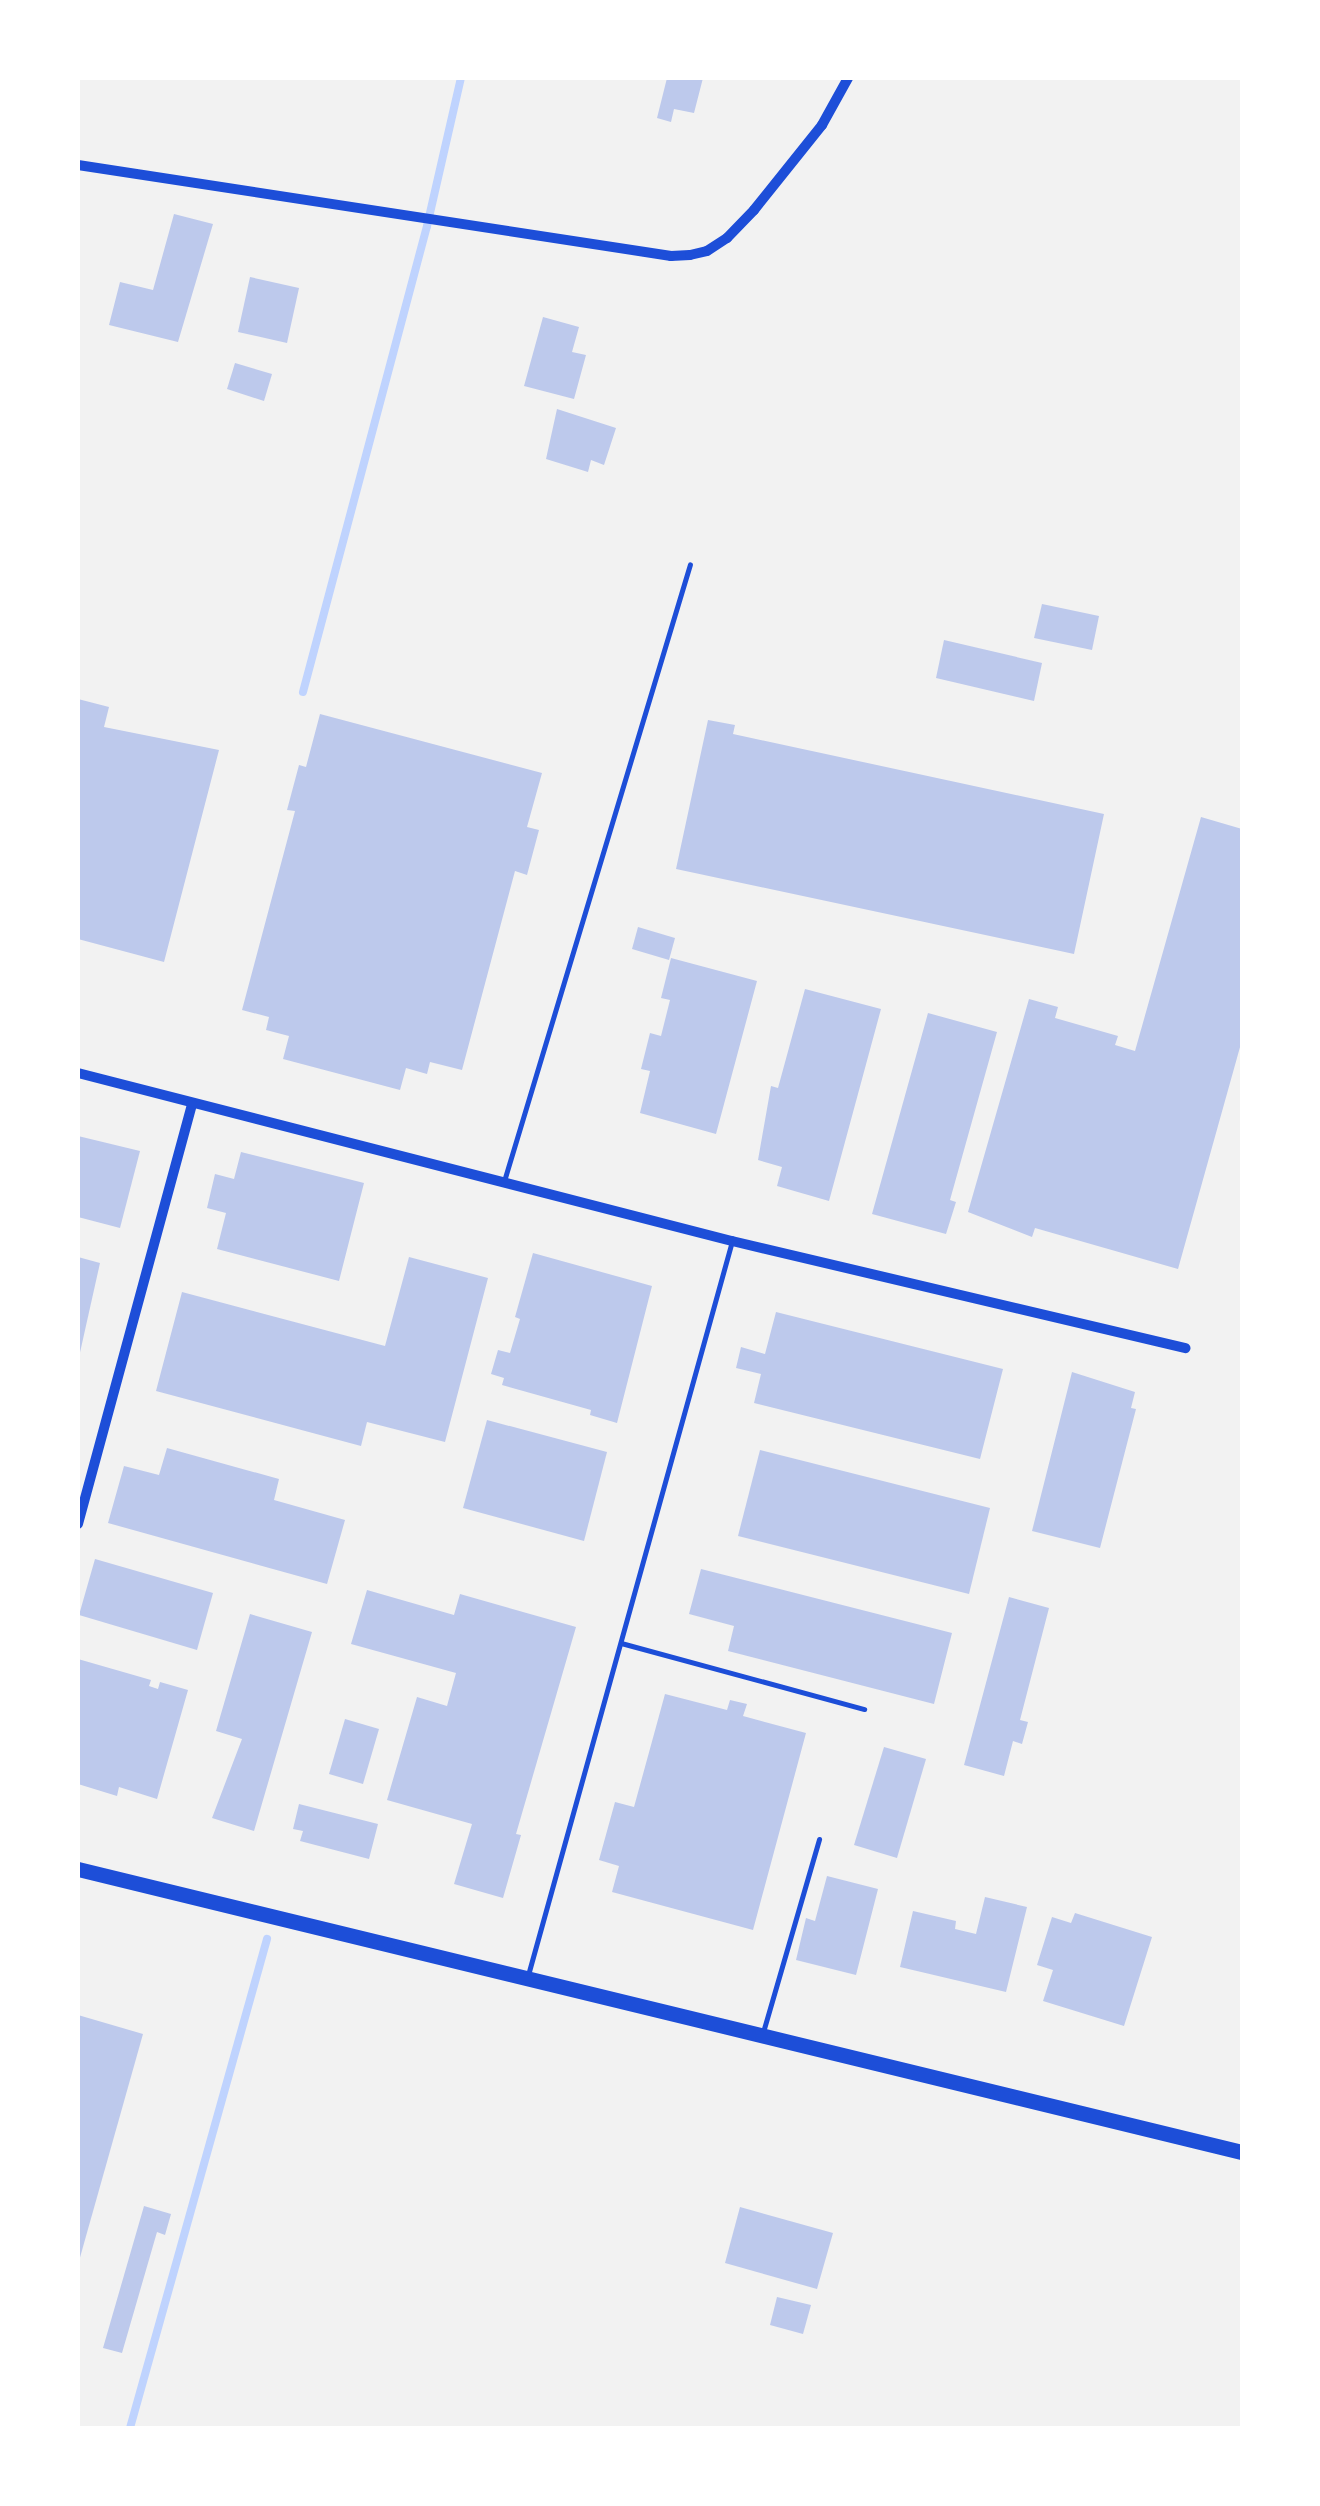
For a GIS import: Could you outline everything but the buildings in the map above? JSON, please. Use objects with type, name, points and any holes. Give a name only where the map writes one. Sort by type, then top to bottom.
[{"type":"main road","points":[[78,1869],[1242,2152]]},
{"type":"street","points":[[78,164],[594,244],[690,255],[707,251],[728,238],[754,210],[822,125],[848,78]]},
{"type":"street","points":[[78,1074],[732,1241],[1186,1348]]},
{"type":"street","points":[[78,1524],[192,1104]]},
{"type":"lane","points":[[504,1181],[690,564]]},
{"type":"lane","points":[[528,1978],[732,1241]]},
{"type":"lane","points":[[621,1643],[864,1709]]},
{"type":"lane","points":[[762,2035],[820,1839]]},
{"type":"waterway","points":[[303,692],[427,226],[461,78]]},
{"type":"waterway","points":[[130,2428],[267,1939]]}]
